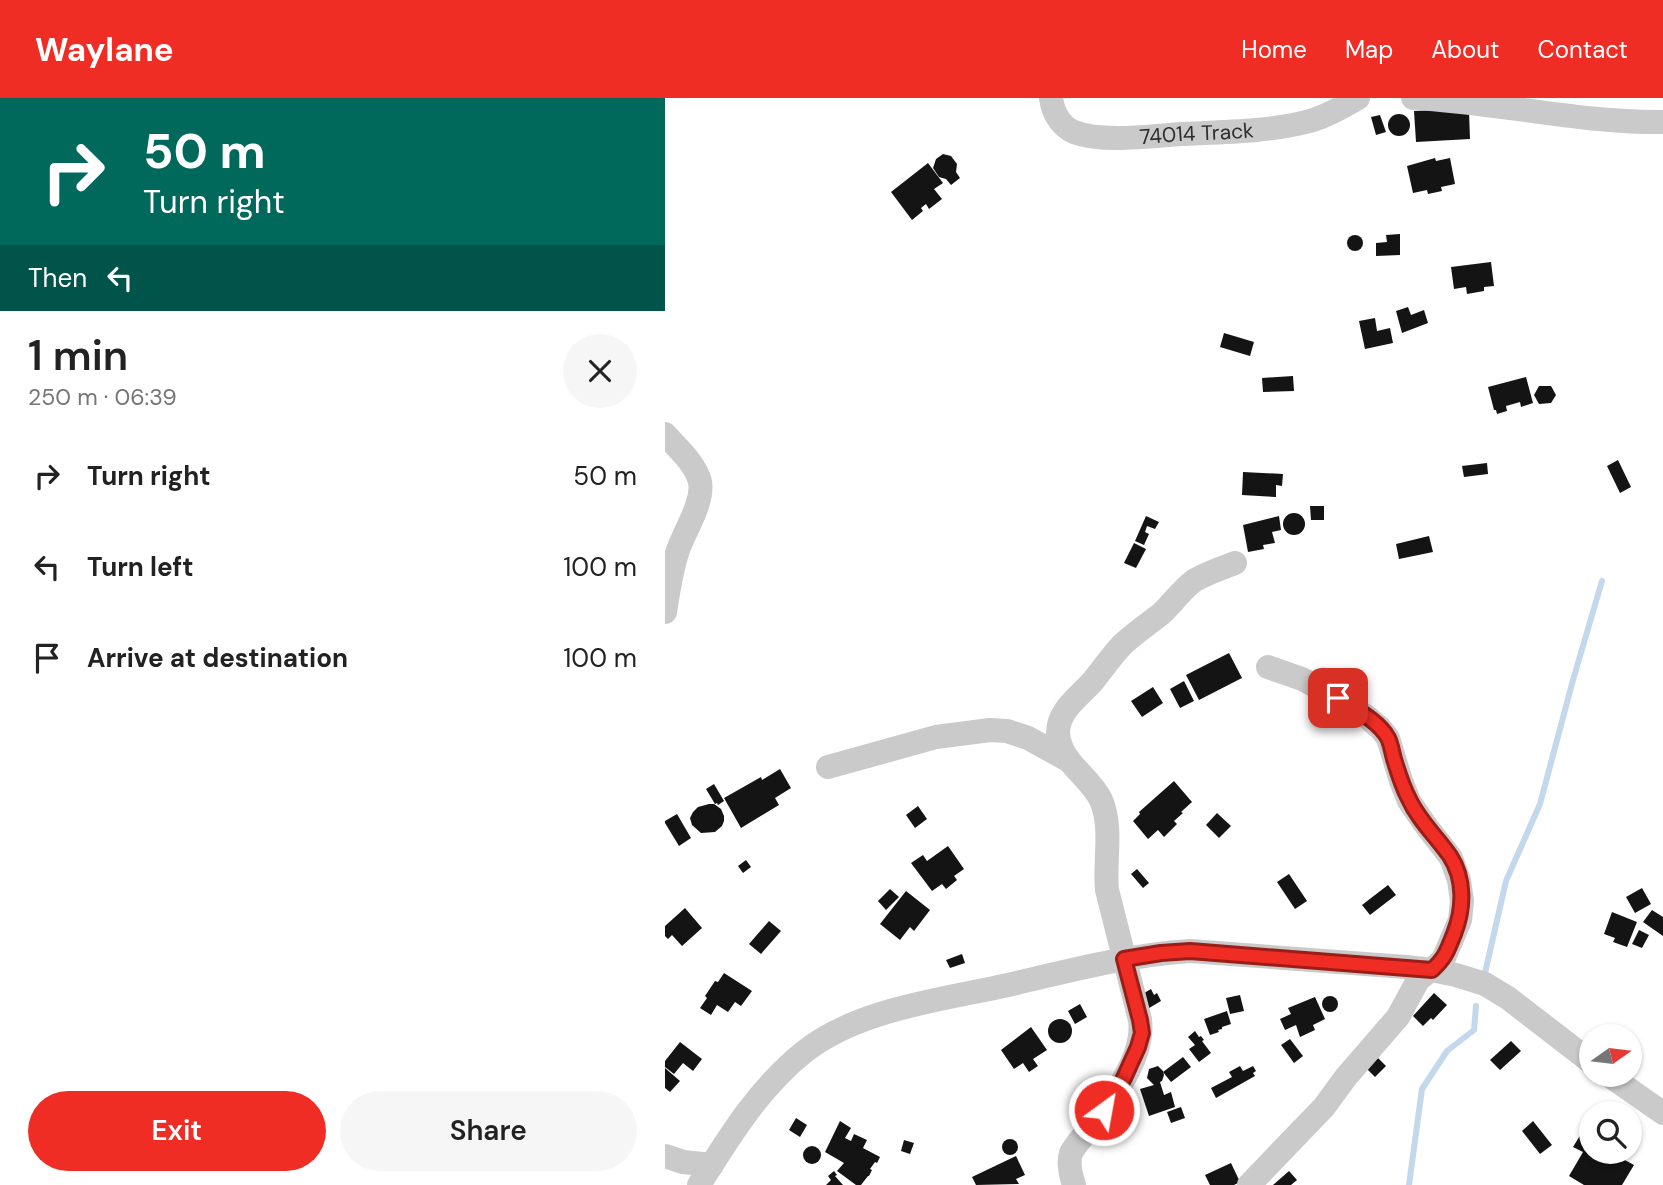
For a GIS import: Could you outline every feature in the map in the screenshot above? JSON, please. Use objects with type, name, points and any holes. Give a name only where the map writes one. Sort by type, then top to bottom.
[{"type":"street","name":"74014 Track","points":[[1051,98],[1058,120],[1071,131],[1087,136],[1126,138],[1279,127],[1311,121],[1333,113],[1358,98]]},
{"type":"street","points":[[1413,98],[1484,104],[1609,121],[1663,122]]},
{"type":"street","points":[[665,434],[691,464],[699,479],[701,492],[677,552],[665,612]]},
{"type":"street","points":[[1067,760],[1058,735],[1059,723],[1065,710],[1121,646],[1189,586],[1207,574],[1235,563]]},
{"type":"street","points":[[1249,1185],[1324,1107],[1398,1017],[1418,980],[1443,960],[1460,920],[1462,901],[1459,880],[1451,858],[1409,801],[1388,738],[1380,728],[1338,698],[1268,667]]},
{"type":"street","points":[[828,766],[936,737],[990,730],[1007,731],[1028,738],[1067,760],[1100,798],[1107,831],[1107,890],[1142,1033],[1124,1078],[1072,1152],[1070,1167],[1074,1185]]},
{"type":"street","points":[[665,1156],[683,1162],[706,1175],[741,1119],[782,1071],[805,1051],[845,1028],[891,1011],[1161,953],[1190,951],[1432,970],[1456,975],[1485,984],[1508,998],[1579,1053]]},
{"type":"street","points":[[1626,1087],[1663,1113]]},
{"type":"building","points":[[1458,109],[1469,112],[1470,139],[1416,142],[1414,111]]},
{"type":"building","points":[[1395,114],[1403,114],[1410,121],[1410,129],[1403,136],[1395,136],[1388,129],[1388,121]]},
{"type":"building","points":[[1380,115],[1386,132],[1376,135],[1371,117]]},
{"type":"building","points":[[943,154],[951,156],[957,164],[956,172],[960,178],[951,185],[946,179],[939,177],[933,168],[936,159]]},
{"type":"building","points":[[1435,158],[1436,161],[1450,158],[1455,184],[1428,194],[1427,190],[1413,193],[1407,166]]},
{"type":"building","points":[[928,163],[943,183],[934,189],[942,199],[929,209],[926,204],[921,208],[923,211],[912,220],[891,192]]},
{"type":"building","points":[[1400,234],[1400,255],[1376,256],[1376,243],[1387,242],[1386,235]]},
{"type":"building","points":[[1352,235],[1358,235],[1363,243],[1361,249],[1352,251],[1347,246],[1347,240]]},
{"type":"building","points":[[1491,262],[1494,286],[1467,294],[1466,287],[1454,289],[1451,267]]},
{"type":"building","points":[[1408,307],[1411,315],[1424,310],[1428,323],[1402,333],[1396,311]]},
{"type":"building","points":[[1375,318],[1377,331],[1390,328],[1393,343],[1365,349],[1359,321]]},
{"type":"building","points":[[1224,333],[1254,342],[1250,356],[1220,347]]},
{"type":"building","points":[[1293,376],[1294,391],[1263,392],[1262,378]]},
{"type":"building","points":[[1526,377],[1533,403],[1521,407],[1520,402],[1506,406],[1507,411],[1497,414],[1488,387]]},
{"type":"building","points":[[1539,386],[1551,386],[1556,395],[1551,403],[1539,404],[1534,395]]},
{"type":"building","points":[[1618,460],[1631,487],[1620,493],[1607,466]]},
{"type":"building","points":[[1487,463],[1488,474],[1464,477],[1462,466]]},
{"type":"building","points":[[1243,472],[1283,474],[1282,486],[1276,485],[1276,497],[1242,495]]},
{"type":"building","points":[[1310,506],[1324,506],[1324,520],[1311,520]]},
{"type":"building","points":[[1294,513],[1302,516],[1305,524],[1302,532],[1294,535],[1286,532],[1283,524],[1286,516]]},
{"type":"building","points":[[1146,516],[1159,522],[1155,529],[1147,526],[1145,532],[1149,534],[1144,545],[1135,541]]},
{"type":"building","points":[[1279,516],[1281,530],[1272,532],[1275,543],[1263,545],[1264,549],[1248,552],[1243,525]]},
{"type":"building","points":[[1429,536],[1433,552],[1399,559],[1396,544]]},
{"type":"building","points":[[1134,543],[1146,549],[1136,568],[1124,563]]},
{"type":"building","points":[[1229,653],[1242,678],[1199,700],[1186,675]]},
{"type":"building","points":[[1184,681],[1194,701],[1180,708],[1170,689]]},
{"type":"building","points":[[1153,687],[1163,703],[1142,717],[1131,701]]},
{"type":"building","points":[[780,769],[791,788],[775,798],[779,805],[741,828],[724,798]]},
{"type":"building","points":[[1174,781],[1192,802],[1181,812],[1183,813],[1174,821],[1177,824],[1164,837],[1158,830],[1148,839],[1133,821],[1139,812]]},
{"type":"building","points":[[714,784],[724,801],[718,805],[706,789]]},
{"type":"building","points":[[709,804],[721,809],[724,821],[715,832],[701,833],[692,825],[690,818],[698,807]]},
{"type":"building","points":[[918,806],[927,819],[915,828],[906,815]]},
{"type":"building","points":[[1217,813],[1231,826],[1219,838],[1206,825]]},
{"type":"building","points":[[677,814],[691,838],[679,846],[665,823]]},
{"type":"building","points":[[948,846],[964,869],[954,876],[957,880],[946,889],[942,884],[932,891],[911,863],[923,855],[927,861]]},
{"type":"building","points":[[746,860],[751,867],[743,873],[738,866]]},
{"type":"building","points":[[1137,869],[1149,883],[1143,888],[1131,874]]},
{"type":"building","points":[[1289,874],[1307,901],[1295,909],[1277,882]]},
{"type":"building","points":[[1388,885],[1396,895],[1370,915],[1362,905]]},
{"type":"building","points":[[1642,888],[1651,904],[1635,913],[1626,897]]},
{"type":"building","points":[[890,889],[899,897],[886,910],[878,901]]},
{"type":"building","points":[[906,891],[930,910],[914,931],[910,927],[900,940],[880,924]]},
{"type":"building","points":[[685,908],[702,928],[682,946],[672,935],[668,939],[665,936],[665,926]]},
{"type":"building","points":[[1652,910],[1663,917],[1663,936],[1643,922]]},
{"type":"building","points":[[1612,912],[1637,922],[1627,947],[1613,942],[1615,938],[1604,934]]},
{"type":"building","points":[[769,921],[781,931],[761,954],[749,944]]},
{"type":"building","points":[[1639,930],[1649,935],[1642,948],[1632,944]]},
{"type":"building","points":[[962,954],[965,963],[950,968],[946,960]]},
{"type":"building","points":[[724,973],[752,991],[741,1006],[735,1002],[728,1012],[717,1005],[711,1015],[700,1008],[715,981],[718,982]]},
{"type":"building","points":[[1151,989],[1161,1001],[1144,1011],[1139,996]]},
{"type":"building","points":[[1434,993],[1447,1005],[1423,1026],[1413,1016]]},
{"type":"building","points":[[1240,995],[1244,1011],[1230,1014],[1226,998]]},
{"type":"building","points":[[1330,996],[1336,998],[1336,1010],[1330,1012],[1324,1010],[1322,1004],[1324,998]]},
{"type":"building","points":[[1315,997],[1325,1019],[1313,1025],[1315,1030],[1300,1037],[1296,1025],[1285,1030],[1280,1019],[1291,1014],[1288,1008]]},
{"type":"building","points":[[1080,1004],[1087,1017],[1075,1024],[1068,1011]]},
{"type":"building","points":[[1227,1011],[1231,1024],[1210,1035],[1204,1019]]},
{"type":"building","points":[[1055,1019],[1065,1019],[1072,1026],[1072,1036],[1065,1043],[1055,1043],[1048,1036],[1048,1026]]},
{"type":"building","points":[[1031,1027],[1047,1050],[1033,1059],[1038,1066],[1029,1072],[1023,1063],[1014,1069],[1001,1050]]},
{"type":"building","points":[[1195,1031],[1211,1053],[1199,1062],[1189,1049],[1195,1045],[1188,1037]]},
{"type":"building","points":[[1290,1039],[1303,1056],[1294,1063],[1281,1045]]},
{"type":"building","points":[[1511,1041],[1521,1051],[1500,1070],[1490,1060]]},
{"type":"building","points":[[680,1042],[702,1059],[693,1071],[683,1063],[674,1074],[665,1067],[665,1061]]},
{"type":"building","points":[[1183,1057],[1191,1067],[1171,1082],[1163,1072]]},
{"type":"building","points":[[1378,1058],[1386,1066],[1375,1077],[1367,1069]]},
{"type":"building","points":[[1158,1066],[1164,1075],[1160,1082],[1164,1095],[1171,1092],[1175,1107],[1149,1116],[1140,1089],[1154,1085],[1147,1078],[1149,1069]]},
{"type":"building","points":[[1240,1066],[1243,1071],[1253,1066],[1255,1076],[1216,1098],[1211,1088],[1232,1077],[1229,1072]]},
{"type":"building","points":[[665,1068],[680,1081],[670,1092],[665,1088]]},
{"type":"building","points":[[1181,1107],[1185,1118],[1171,1123],[1167,1112]]},
{"type":"building","points":[[796,1118],[807,1125],[800,1137],[789,1130]]},
{"type":"building","points":[[840,1121],[851,1128],[845,1138],[851,1141],[854,1134],[867,1140],[863,1148],[880,1157],[861,1185],[856,1185],[837,1171],[844,1163],[825,1152]]},
{"type":"building","points":[[1533,1121],[1552,1145],[1540,1154],[1522,1131]]},
{"type":"building","points":[[1579,1137],[1579,1150],[1573,1147]]},
{"type":"building","points":[[1007,1139],[1013,1139],[1018,1147],[1016,1153],[1007,1155],[1002,1150],[1002,1144]]},
{"type":"building","points":[[904,1140],[914,1143],[910,1154],[901,1151]]},
{"type":"building","points":[[808,1146],[816,1146],[821,1155],[819,1162],[808,1164],[803,1159],[803,1151]]},
{"type":"building","points":[[1016,1156],[1025,1175],[1016,1179],[1019,1184],[976,1185],[972,1177]]},
{"type":"building","points":[[1579,1159],[1579,1164],[1634,1165],[1622,1185],[1584,1185],[1569,1176]]},
{"type":"building","points":[[1231,1163],[1240,1182],[1234,1185],[1210,1185],[1205,1175]]},
{"type":"building","points":[[834,1171],[843,1185],[826,1185],[831,1180],[828,1176]]},
{"type":"building","points":[[1289,1171],[1297,1180],[1291,1185],[1273,1185]]},
{"type":"waterway","points":[[1485,973],[1506,881],[1540,804],[1602,581]]},
{"type":"waterway","points":[[1409,1185],[1422,1089],[1447,1051],[1474,1030],[1476,1006]]},
{"type":"route","points":[[1104,1110],[1124,1078],[1142,1033],[1124,959],[1190,951],[1432,970],[1443,960],[1460,920],[1462,901],[1459,880],[1451,858],[1409,801],[1388,738],[1367,717],[1338,698]]}]
